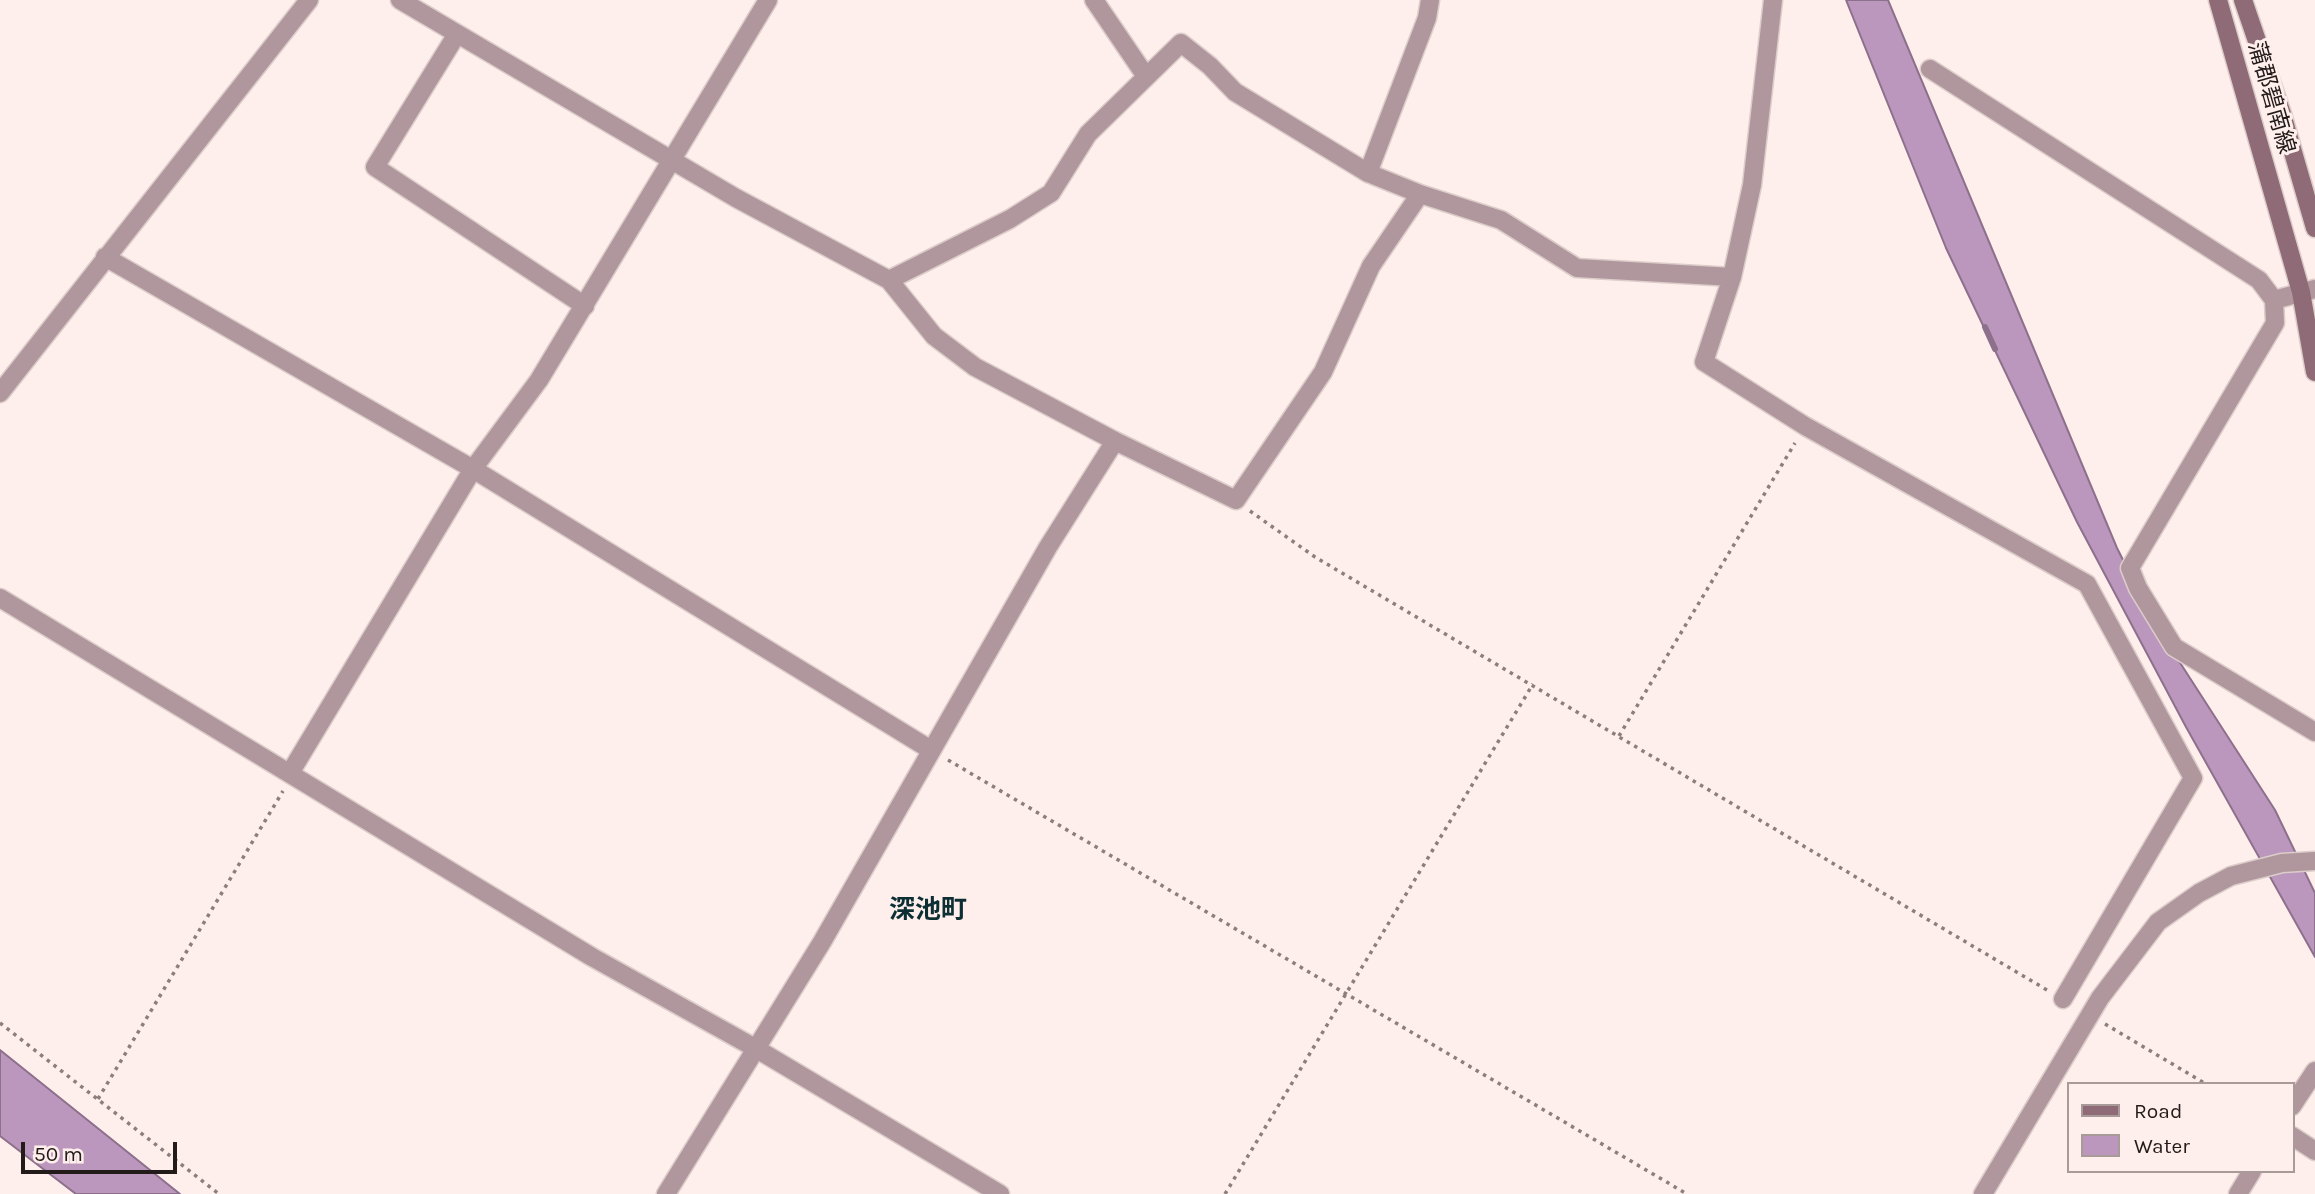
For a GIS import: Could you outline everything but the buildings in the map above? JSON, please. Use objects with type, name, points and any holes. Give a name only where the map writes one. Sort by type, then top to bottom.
[{"type":"main road","name":"蒲郡碧南線","points":[[2218,0],[2308,290],[2315,372]]},
{"type":"main road","name":"蒲郡碧南線","points":[[2243,0],[2282,114],[2315,228]]},
{"type":"street","points":[[0,393],[309,0]]},
{"type":"street","points":[[400,0],[673,162],[889,280],[934,335],[975,367],[1115,441],[1236,500],[1323,372],[1371,266],[1420,194]]},
{"type":"street","points":[[290,773],[473,469],[539,380],[673,162],[768,0]]},
{"type":"street","points":[[1094,0],[1145,75]]},
{"type":"street","points":[[1368,173],[1427,18],[1430,0]]},
{"type":"street","points":[[1773,0],[1752,185],[1732,277],[1704,362],[1805,426],[2087,583],[2193,778],[2063,999]]},
{"type":"street","points":[[457,34],[375,167],[584,306]]},
{"type":"street","points":[[889,280],[1010,219],[1051,192],[1088,134],[1145,75],[1181,43],[1210,66],[1235,92],[1368,173],[1420,194],[1501,220],[1577,268],[1732,277]]},
{"type":"street","points":[[1930,69],[2259,280],[2274,300],[2275,323],[2130,568],[2138,588],[2174,647],[2315,732]]},
{"type":"street","points":[[105,257],[473,469],[931,750]]},
{"type":"street","points":[[2274,300],[2308,290]]},
{"type":"street","points":[[666,1194],[822,942],[1048,547],[1115,441]]},
{"type":"street","points":[[0,598],[592,957],[755,1048],[1000,1194]]},
{"type":"street","points":[[1983,1194],[2100,998],[2158,922],[2199,892],[2231,876],[2282,863],[2315,861]]},
{"type":"street","points":[[2294,1103],[2315,1071]]},
{"type":"street","points":[[2294,1137],[2315,1151]]},
{"type":"street","points":[[2238,1194],[2251,1173]]},
{"type":"path","points":[[1619,736],[1805,426]]},
{"type":"path","points":[[1236,500],[1315,557],[2063,999]]},
{"type":"path","points":[[1225,1194],[1533,684]]},
{"type":"path","points":[[931,750],[1687,1194]]},
{"type":"path","points":[[98,1099],[287,785],[290,773]]},
{"type":"path","points":[[2090,1016],[2203,1082]]},
{"type":"path","points":[[0,1023],[219,1194]]},
{"type":"water","points":[[1846,0],[1888,0],[2117,548],[2157,627],[2275,810],[2315,893],[2315,957],[2186,727],[2077,522],[1946,248]]},
{"type":"water","points":[[0,1050],[180,1194],[76,1194],[0,1136]]},
{"type":"waterway","points":[[1985,327],[1995,349]]},
{"type":"district","name":"深池町","points":[[928,911]]}]
